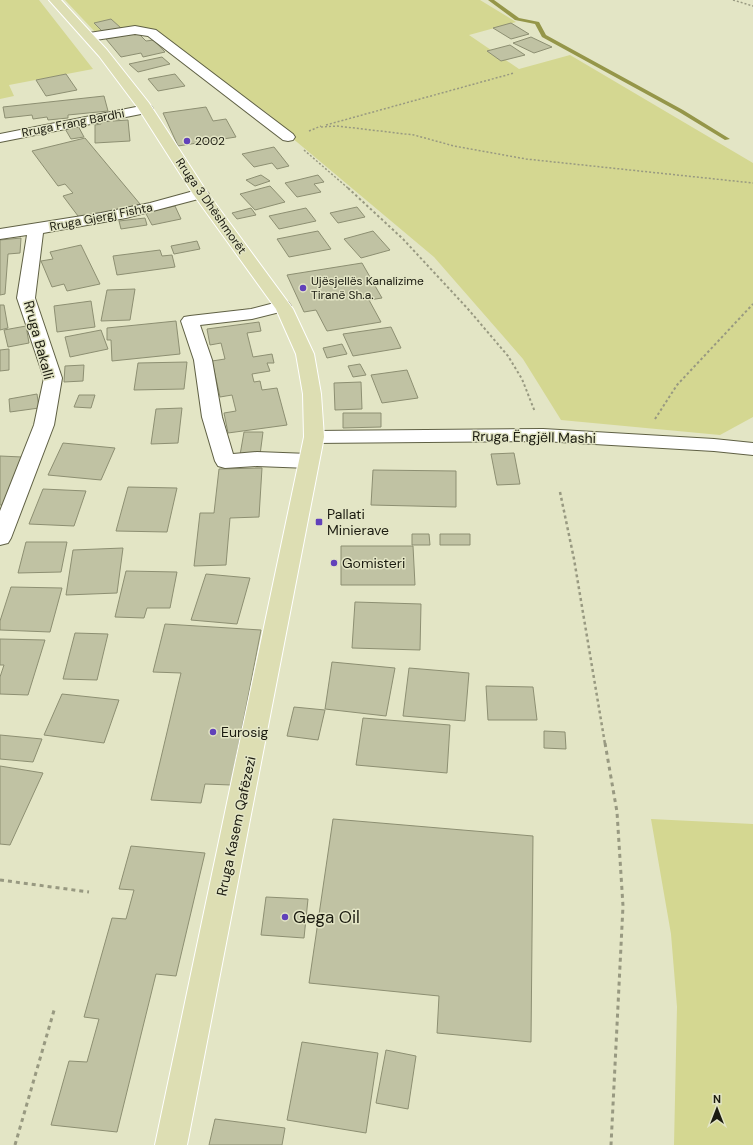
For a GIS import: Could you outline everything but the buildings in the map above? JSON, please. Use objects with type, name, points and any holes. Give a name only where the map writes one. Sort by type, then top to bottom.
[{"type":"main road","name":"Rruga 3 Dhëshmorët","points":[[55,0],[89,37],[146,109],[201,194],[282,306],[305,354],[312,394],[311,449]]},
{"type":"main road","name":"Rruga Kasem Qafëzezi","points":[[171,1145],[311,449]]},
{"type":"street","points":[[89,37],[135,30],[152,33],[288,137]]},
{"type":"street","name":"Rruga Frang Bardhi","points":[[0,138],[146,109]]},
{"type":"street","name":"Rruga Gjergj Fishta","points":[[0,234],[108,218],[201,194]]},
{"type":"street","name":"Rruga Bakalli","points":[[0,538],[44,424],[52,385],[52,378],[26,298],[36,229]]},
{"type":"street","name":"Rruga Ëngjëll Mashi","points":[[282,306],[252,314],[190,321],[203,360],[212,417],[225,461],[257,459],[311,449],[543,435],[714,445],[753,449]]},
{"type":"street","points":[[714,445],[740,439],[753,432]]},
{"type":"path","points":[[733,0],[753,6]]},
{"type":"path","points":[[288,137],[321,126],[514,73]]},
{"type":"path","points":[[321,126],[337,126],[414,135],[454,146],[526,159],[753,183]]},
{"type":"path","points":[[288,137],[340,181],[403,239],[468,309],[508,356],[522,379],[543,435]]},
{"type":"path","points":[[630,440],[657,417],[678,386],[753,304]]},
{"type":"path","points":[[560,492],[574,559],[617,812],[623,906],[611,1145]]},
{"type":"path","points":[[0,880],[89,892]]},
{"type":"path","points":[[15,1145],[55,1007]]},
{"type":"green space","points":[[0,0],[39,0],[93,69],[9,85],[14,96],[0,99]]},
{"type":"green space","points":[[65,0],[480,0],[516,22],[469,35],[519,69],[570,55],[753,163],[753,417],[720,435],[561,420],[523,359],[434,257],[285,132],[271,116],[158,33],[126,27],[96,33]]},
{"type":"green space","points":[[651,819],[753,824],[753,1145],[674,1145],[677,1007],[671,934]]},
{"type":"waterway","points":[[491,0],[517,19],[537,23],[544,36],[681,111],[727,139]]},
{"type":"place","name":"2002","points":[[187,141]]},
{"type":"place","name":"Ujësjellës Kanalizime Tiranë Sh.a.","points":[[303,288]]},
{"type":"place","name":"Pallati Minierave","points":[[319,522]]},
{"type":"place","name":"Gomisteri","points":[[334,563]]},
{"type":"place","name":"Eurosig","points":[[213,732]]},
{"type":"place","name":"Gega Oil","points":[[285,917]]}]
